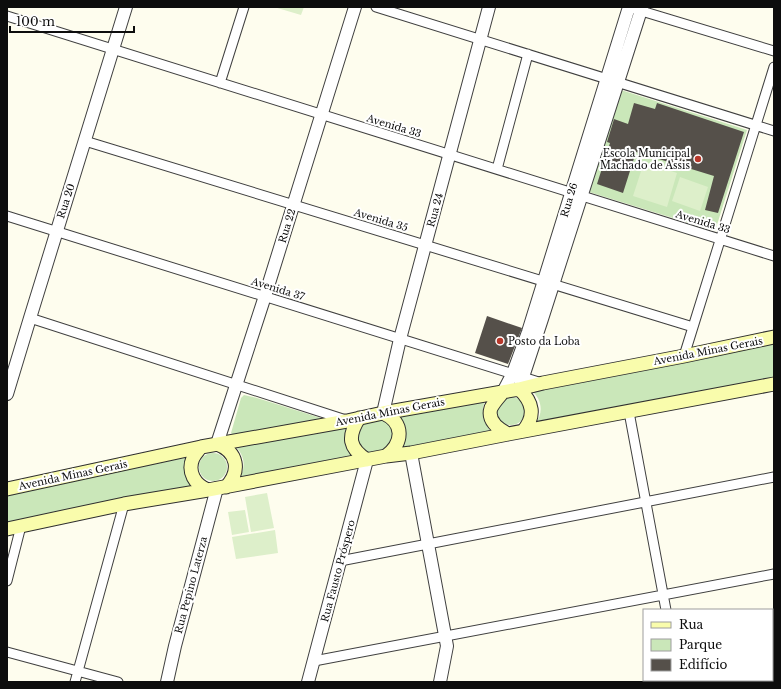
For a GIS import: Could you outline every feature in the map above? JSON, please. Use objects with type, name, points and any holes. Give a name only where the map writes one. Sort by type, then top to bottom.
[{"type":"main road","name":"Avenida Minas Gerais","points":[[7,489],[216,444],[519,389],[774,337]]},
{"type":"main road","points":[[7,529],[124,504],[386,456],[411,453],[774,384]]},
{"type":"main road","points":[[519,389],[526,396],[531,407],[530,420],[523,431]]},
{"type":"main road","points":[[503,392],[491,408],[490,415],[500,430],[508,434]]},
{"type":"main road","points":[[383,413],[394,420],[398,426],[399,433],[399,440],[396,446],[392,452],[386,456]]},
{"type":"main road","points":[[353,419],[355,425],[352,432],[353,448],[358,454],[367,460]]},
{"type":"main road","points":[[201,447],[192,460],[191,471],[195,481],[203,488],[217,488],[233,478],[236,468],[234,458],[228,450],[216,444]]},
{"type":"street","name":"Rua 20","points":[[7,394],[126,7]]},
{"type":"street","points":[[220,83],[244,7]]},
{"type":"street","name":"Rua 22","points":[[216,444],[294,205],[355,7]]},
{"type":"street","points":[[376,7],[774,131]]},
{"type":"street","name":"Rua 24","points":[[383,413],[400,339],[489,7]]},
{"type":"street","points":[[635,8],[774,51]]},
{"type":"street","name":"Rua 26","points":[[519,389],[518,375],[635,8]]},
{"type":"street","name":"Avenida 33","points":[[7,16],[774,256]]},
{"type":"street","points":[[497,170],[528,54]]},
{"type":"street","points":[[684,356],[774,67]]},
{"type":"street","name":"Avenida 35","points":[[85,141],[693,327]]},
{"type":"street","name":"Avenida 37","points":[[7,216],[543,383]]},
{"type":"street","points":[[30,318],[236,385],[353,419]]},
{"type":"street","name":"Rua 26","points":[[503,392],[518,375]]},
{"type":"street","points":[[630,412],[666,609]]},
{"type":"street","points":[[411,453],[447,646],[440,682]]},
{"type":"street","name":"Rua Fausto Próspero","points":[[308,682],[367,460]]},
{"type":"street","points":[[340,561],[646,503],[774,477]]},
{"type":"street","name":"Rua Pepino Laterza","points":[[167,682],[174,646],[217,488]]},
{"type":"street","points":[[75,682],[124,504]]},
{"type":"street","points":[[7,581],[21,526]]},
{"type":"street","points":[[314,661],[774,574]]},
{"type":"street","points":[[7,652],[118,682]]},
{"type":"green space","points":[[274,7],[304,7],[301,15]]},
{"type":"green space","points":[[621,90],[747,130],[715,231],[589,192]]},
{"type":"green space","points":[[644,162],[677,173],[667,207],[633,196]]},
{"type":"green space","points":[[680,177],[708,187],[700,211],[672,201]]},
{"type":"green space","points":[[774,344],[774,379],[535,424],[541,411],[538,398],[531,390]]},
{"type":"green space","points":[[244,395],[324,419],[234,436],[231,433],[241,398]]},
{"type":"green space","points":[[511,397],[521,401],[525,411],[521,421],[511,425],[501,421],[497,411],[501,401]]},
{"type":"green space","points":[[486,399],[483,408],[483,417],[486,425],[492,433],[396,450],[392,416]]},
{"type":"green space","points":[[379,418],[386,420],[395,431],[387,452],[370,455],[358,447],[355,434],[359,425]]},
{"type":"green space","points":[[351,423],[357,457],[238,479],[243,470],[244,462],[241,453],[234,445]]},
{"type":"green space","points":[[213,453],[223,457],[227,467],[223,477],[213,481],[203,477],[199,467],[203,457]]},
{"type":"green space","points":[[187,454],[184,468],[188,480],[194,488],[7,523],[7,488]]},
{"type":"green space","points":[[267,493],[274,528],[251,532],[245,497]]},
{"type":"green space","points":[[245,510],[249,532],[232,535],[228,512]]},
{"type":"green space","points":[[275,530],[278,553],[236,559],[232,537]]},
{"type":"building","name":"Escola Municipal Machado de Assis","points":[[634,103],[655,109],[657,103],[744,132],[718,213],[705,210],[714,176],[636,152],[623,193],[597,184],[610,143],[607,142],[614,119],[628,124]]},
{"type":"building","name":"Posto da Loba","points":[[487,316],[522,328],[508,364],[475,353]]},
{"type":"place","name":"Escola Municipal Machado de Assis","points":[[698,159]]},
{"type":"place","name":"Posto da Loba","points":[[500,341]]}]
